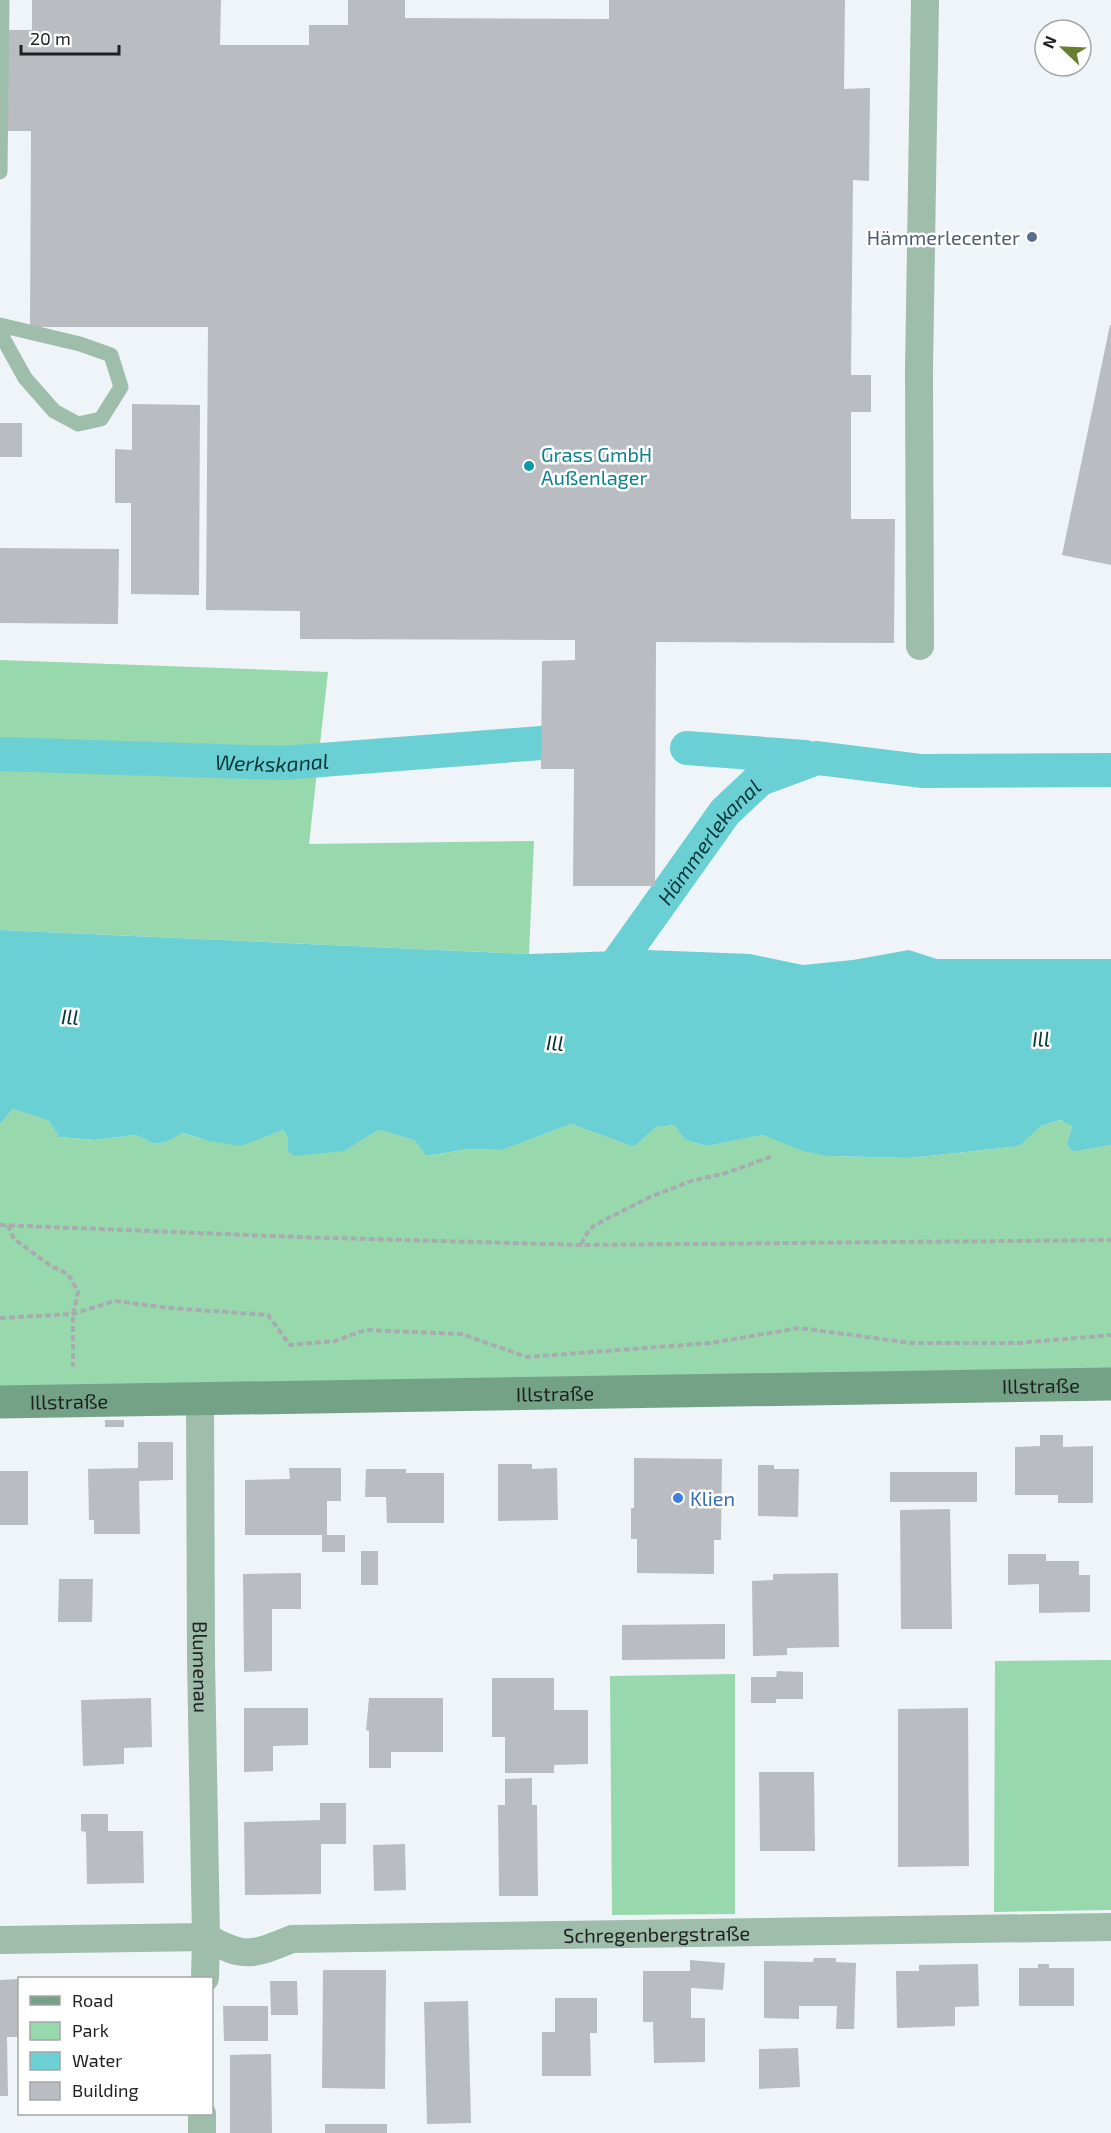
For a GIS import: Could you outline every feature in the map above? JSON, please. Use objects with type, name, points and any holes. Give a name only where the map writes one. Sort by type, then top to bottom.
[{"type":"main road","name":"Illstraße","points":[[0,1402],[1111,1384]]},
{"type":"street","points":[[920,646],[919,370],[925,0]]},
{"type":"street","name":"Blumenau","points":[[200,1399],[206,1937]]},
{"type":"street","name":"Schregenbergstraße","points":[[0,1940],[206,1937],[230,1950],[260,1952],[292,1939],[1111,1927]]},
{"type":"street","points":[[205,1977],[206,1937]]},
{"type":"street","points":[[202,2115],[202,2133]]},
{"type":"lane","points":[[0,172],[2,0]]},
{"type":"lane","points":[[0,325],[80,344],[111,355],[121,387],[101,419],[78,424],[54,411],[25,378],[0,333]]},
{"type":"path","points":[[580,1245],[595,1225],[650,1197],[691,1181],[726,1173],[773,1156]]},
{"type":"path","points":[[0,1225],[310,1238],[580,1245],[1111,1240]]},
{"type":"path","points":[[8,1225],[14,1239],[51,1266],[68,1274],[78,1292],[73,1314],[73,1369]]},
{"type":"path","points":[[0,1318],[73,1314],[115,1301],[268,1316],[290,1345],[335,1341],[366,1330],[462,1334],[527,1357],[710,1343],[799,1328],[912,1343],[1019,1343],[1111,1335]]},
{"type":"green space","points":[[0,660],[328,672],[309,844],[534,841],[529,954],[0,930]]},
{"type":"green space","points":[[13,1109],[49,1121],[59,1137],[95,1140],[136,1135],[154,1144],[166,1142],[182,1133],[208,1141],[269,1135],[283,1130],[288,1138],[288,1150],[345,1151],[378,1130],[414,1140],[428,1156],[468,1149],[502,1150],[571,1124],[634,1147],[656,1127],[674,1125],[685,1140],[705,1146],[763,1135],[828,1156],[910,1158],[1020,1146],[1041,1126],[1060,1120],[1072,1125],[1067,1144],[1072,1152],[1111,1145],[1111,1384],[0,1402],[0,1124]]},
{"type":"green space","points":[[1111,1660],[1111,1910],[994,1912],[995,1661]]},
{"type":"green space","points":[[735,1674],[735,1914],[612,1915],[610,1676]]},
{"type":"water","name":"Ill","points":[[0,930],[529,954],[647,950],[750,954],[803,965],[853,960],[909,950],[937,959],[1111,959],[1111,1145],[1072,1152],[1067,1144],[1072,1126],[1060,1120],[1041,1126],[1020,1146],[910,1158],[828,1156],[803,1151],[763,1135],[706,1146],[685,1140],[674,1125],[656,1127],[634,1147],[571,1124],[502,1150],[468,1149],[427,1156],[414,1140],[378,1130],[345,1151],[294,1156],[288,1151],[288,1138],[283,1130],[241,1146],[208,1141],[183,1133],[166,1142],[154,1144],[136,1135],[95,1140],[59,1137],[49,1121],[13,1109],[0,1124]]},
{"type":"building","name":"Grass GmbH Außenlager","points":[[32,0],[221,0],[220,45],[309,45],[309,25],[348,25],[348,0],[405,0],[405,18],[609,19],[609,0],[845,0],[844,89],[870,88],[869,181],[853,180],[851,375],[871,375],[871,412],[851,412],[851,519],[895,519],[894,643],[656,642],[655,886],[573,886],[574,769],[541,769],[542,661],[575,660],[575,640],[300,639],[300,611],[206,610],[208,327],[30,327],[31,131],[0,131],[0,30],[32,30]]},
{"type":"building","points":[[1111,325],[1111,565],[1062,555]]},
{"type":"building","points":[[132,404],[200,405],[199,595],[131,594],[131,503],[115,503],[115,449],[132,450]]},
{"type":"building","points":[[0,423],[22,423],[22,457],[0,457]]},
{"type":"building","points":[[0,548],[119,549],[118,624],[0,623]]},
{"type":"building","points":[[105,1420],[124,1420],[124,1427],[105,1427]]},
{"type":"building","points":[[1040,1435],[1063,1435],[1063,1447],[1093,1446],[1093,1503],[1058,1503],[1058,1495],[1015,1495],[1015,1447],[1040,1446]]},
{"type":"building","points":[[138,1442],[173,1442],[173,1480],[139,1481],[140,1534],[94,1534],[94,1520],[89,1520],[88,1469],[138,1468]]},
{"type":"building","points":[[634,1458],[722,1459],[721,1540],[714,1540],[714,1574],[637,1573],[637,1539],[631,1539],[631,1508],[634,1508]]},
{"type":"building","points":[[498,1464],[532,1464],[532,1469],[557,1468],[558,1520],[498,1521]]},
{"type":"building","points":[[758,1465],[774,1465],[774,1469],[799,1469],[798,1517],[758,1516]]},
{"type":"building","points":[[289,1468],[341,1468],[341,1501],[327,1501],[327,1535],[345,1535],[345,1552],[322,1552],[322,1535],[245,1535],[245,1480],[290,1479]]},
{"type":"building","points":[[366,1469],[406,1469],[406,1473],[444,1473],[444,1523],[387,1523],[386,1497],[365,1497]]},
{"type":"building","points":[[0,1471],[28,1471],[28,1525],[0,1525]]},
{"type":"building","points":[[890,1472],[977,1472],[977,1502],[890,1502]]},
{"type":"building","points":[[950,1509],[952,1629],[901,1629],[900,1510]]},
{"type":"building","points":[[361,1551],[378,1551],[378,1585],[361,1585]]},
{"type":"building","points":[[1008,1554],[1046,1554],[1046,1561],[1079,1561],[1079,1575],[1090,1575],[1090,1612],[1039,1613],[1039,1584],[1008,1585]]},
{"type":"building","points":[[301,1573],[301,1609],[272,1609],[272,1671],[244,1672],[243,1574]]},
{"type":"building","points":[[838,1573],[839,1647],[787,1648],[787,1655],[753,1656],[752,1581],[773,1580],[773,1574]]},
{"type":"building","points":[[59,1579],[93,1579],[92,1622],[58,1622]]},
{"type":"building","points":[[725,1624],[725,1659],[622,1660],[622,1625]]},
{"type":"building","points":[[777,1671],[803,1672],[803,1699],[776,1699],[776,1703],[751,1703],[751,1677],[776,1677]]},
{"type":"building","points":[[492,1678],[554,1678],[554,1710],[588,1710],[588,1764],[554,1765],[554,1773],[505,1773],[505,1737],[492,1737]]},
{"type":"building","points":[[151,1698],[152,1747],[124,1748],[124,1764],[83,1766],[81,1700]]},
{"type":"building","points":[[369,1698],[443,1698],[443,1752],[391,1752],[391,1768],[369,1768],[369,1731],[366,1730]]},
{"type":"building","points":[[244,1708],[308,1708],[308,1745],[273,1746],[273,1771],[244,1772]]},
{"type":"building","points":[[968,1708],[969,1866],[898,1867],[898,1709]]},
{"type":"building","points":[[759,1772],[814,1772],[815,1851],[760,1851]]},
{"type":"building","points":[[532,1778],[532,1805],[537,1805],[538,1896],[499,1896],[498,1805],[505,1805],[505,1779]]},
{"type":"building","points":[[320,1803],[346,1803],[346,1844],[321,1844],[321,1894],[245,1895],[244,1822],[320,1820]]},
{"type":"building","points":[[81,1814],[108,1814],[108,1831],[143,1831],[144,1883],[87,1884],[86,1832],[81,1831]]},
{"type":"building","points":[[405,1844],[406,1890],[374,1891],[373,1845]]},
{"type":"building","points":[[814,1958],[836,1958],[836,1962],[856,1963],[854,2029],[836,2029],[837,2006],[799,2006],[799,2019],[764,2018],[764,1961],[813,1962]]},
{"type":"building","points":[[690,1960],[725,1963],[723,1990],[691,1988],[691,2018],[705,2018],[705,2062],[654,2063],[653,2022],[643,2022],[643,1971],[690,1971]]},
{"type":"building","points":[[978,1964],[979,2006],[955,2007],[955,2026],[897,2028],[896,1971],[919,1971],[919,1965]]},
{"type":"building","points":[[1038,1964],[1049,1964],[1049,1968],[1074,1968],[1074,2006],[1019,2006],[1019,1968],[1038,1968]]},
{"type":"building","points":[[323,1970],[386,1970],[385,2089],[322,2088]]},
{"type":"building","points":[[18,1979],[18,2037],[7,2037],[8,2096],[0,2096],[0,1980]]},
{"type":"building","points":[[270,1981],[297,1981],[298,2015],[271,2015]]},
{"type":"building","points":[[555,1998],[597,1998],[597,2033],[590,2033],[591,2076],[542,2076],[542,2032],[555,2032]]},
{"type":"building","points":[[468,2001],[471,2123],[427,2124],[424,2002]]},
{"type":"building","points":[[223,2006],[268,2006],[268,2041],[224,2041]]},
{"type":"building","points":[[798,2048],[800,2087],[759,2089],[759,2049]]},
{"type":"building","points":[[271,2054],[272,2133],[230,2133],[230,2055]]},
{"type":"building","points":[[325,2124],[387,2124],[387,2133],[325,2133]]},
{"type":"waterway","name":"Werkskanal","points":[[0,754],[283,763],[541,743]]},
{"type":"waterway","name":"Werkskanal","points":[[687,748],[805,757]]},
{"type":"waterway","name":"Hämmerlekanal","points":[[599,989],[725,812],[760,779],[817,758],[922,771],[1111,770]]},
{"type":"place","name":"Hämmerlecenter","points":[[1032,237]]},
{"type":"place","name":"Grass GmbH Außenlager","points":[[529,466]]},
{"type":"place","name":"Klien","points":[[678,1498]]}]
